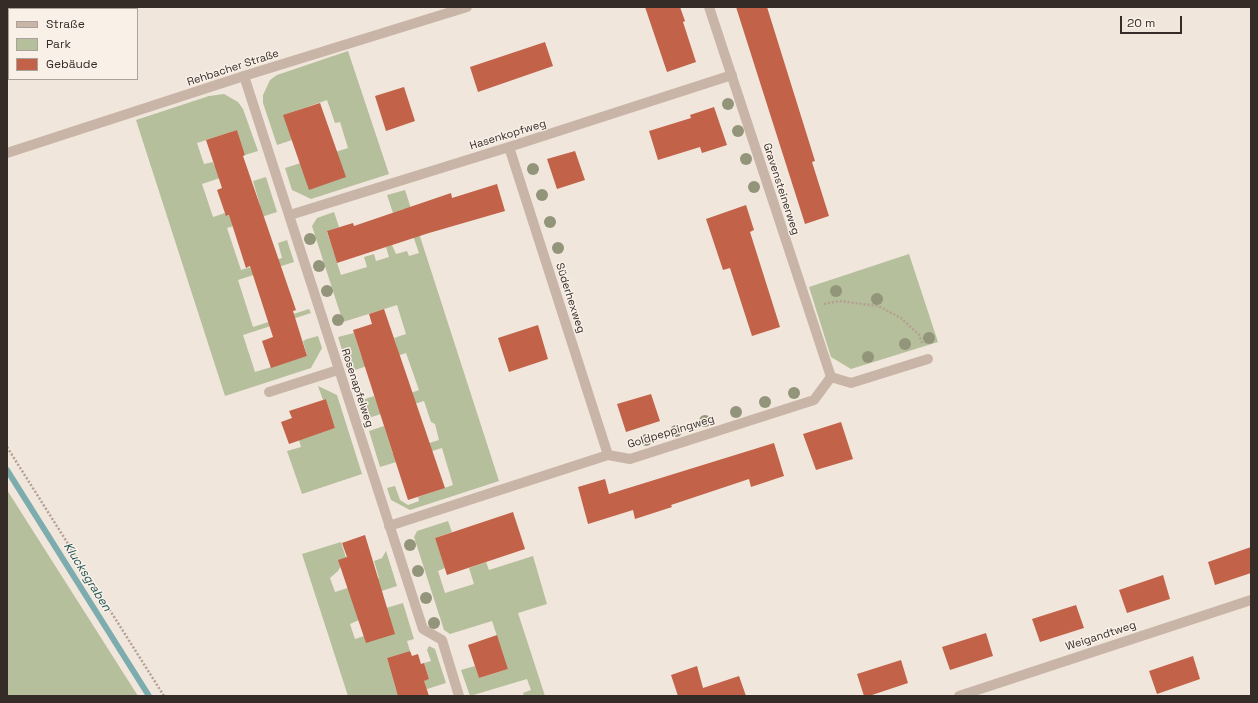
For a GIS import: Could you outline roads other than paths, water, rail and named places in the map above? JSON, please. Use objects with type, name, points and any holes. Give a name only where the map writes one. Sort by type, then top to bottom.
[{"type":"street","name":"Rehbacher Straße","points":[[7,154],[244,76],[467,7]]},
{"type":"street","name":"Gravensteinerweg","points":[[709,7],[831,377]]},
{"type":"street","name":"Hasenkopfweg","points":[[290,215],[509,147],[732,75]]},
{"type":"street","name":"Rosenapfelweg","points":[[244,76],[423,629],[442,640],[459,696]]},
{"type":"street","name":"Süderhexweg","points":[[509,147],[608,455]]},
{"type":"street","points":[[831,377],[851,383],[928,359]]},
{"type":"street","points":[[269,392],[338,370]]},
{"type":"street","name":"Goldpeppingweg","points":[[389,526],[608,455],[630,459],[814,400],[831,377]]},
{"type":"street","name":"Weigandtweg","points":[[959,696],[1251,600]]},
{"type":"waterway","name":"Klucksgraben","points":[[7,470],[149,696]]}]
